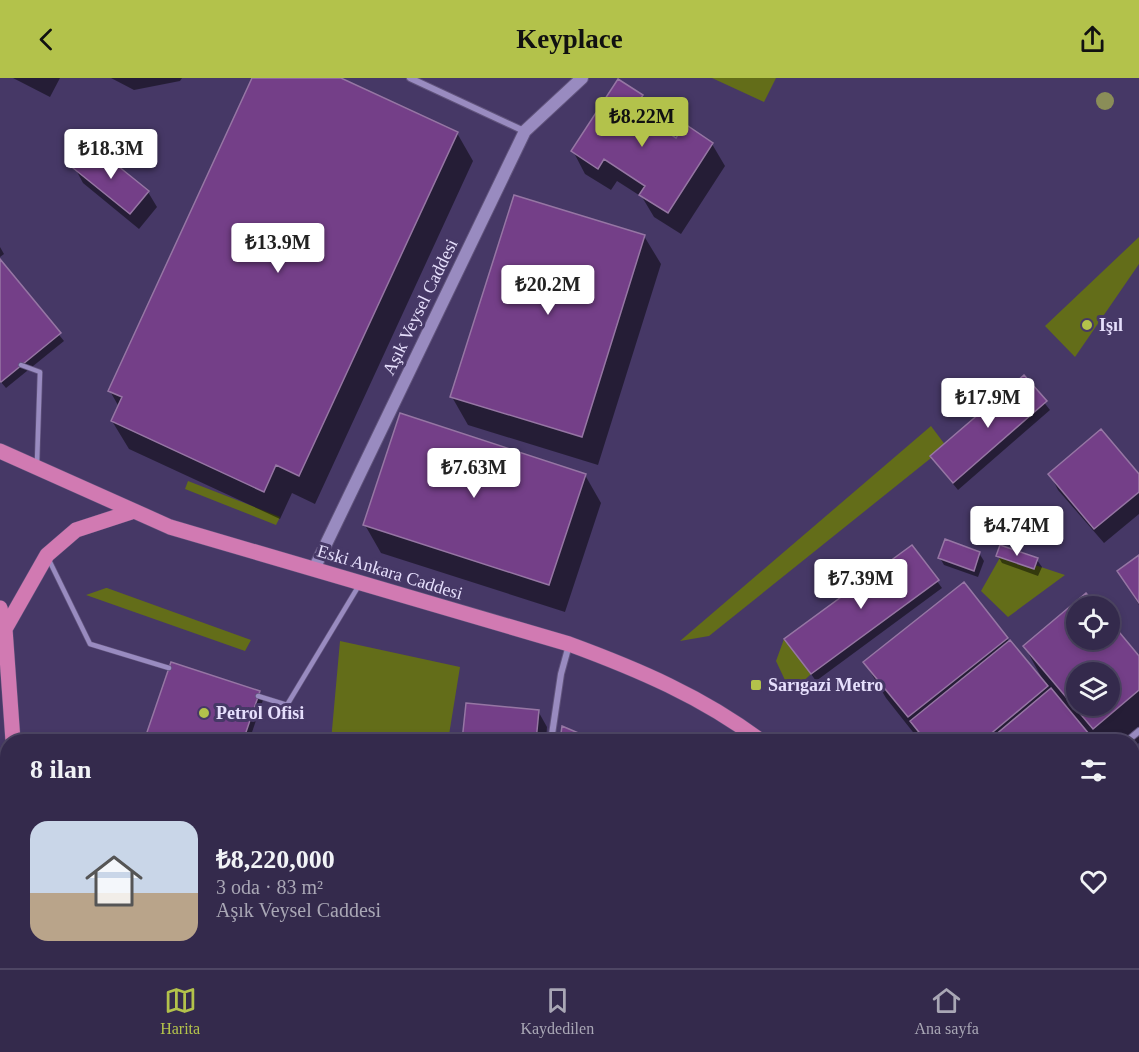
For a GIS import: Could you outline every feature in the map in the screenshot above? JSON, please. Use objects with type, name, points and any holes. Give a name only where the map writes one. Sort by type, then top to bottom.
[{"type":"main road","name":"Eski Ankara Caddesi","points":[[0,451],[131,512],[170,527],[569,644],[633,667],[717,710],[744,734]]},
{"type":"main road","points":[[5,629],[47,555],[76,530],[131,512]]},
{"type":"main road","points":[[0,608],[5,629],[12,734]]},
{"type":"street","points":[[410,78],[525,131]]},
{"type":"street","name":"Aşık Veysel Caddesi","points":[[314,569],[525,131],[582,78]]},
{"type":"street","points":[[552,734],[561,674],[569,644]]},
{"type":"lane","points":[[21,365],[40,372],[37,469]]},
{"type":"lane","points":[[47,555],[90,644],[168,668]]},
{"type":"lane","points":[[258,696],[286,705],[359,584]]},
{"type":"green space","points":[[712,78],[776,78],[764,102]]},
{"type":"green space","points":[[1139,237],[1139,264],[1075,357],[1045,326]]},
{"type":"green space","points":[[931,426],[946,446],[709,636],[680,641]]},
{"type":"green space","points":[[188,481],[280,517],[276,525],[185,489]]},
{"type":"green space","points":[[1002,554],[1065,575],[1008,617],[981,591]]},
{"type":"green space","points":[[106,588],[251,640],[245,651],[86,595]]},
{"type":"green space","points":[[784,639],[811,674],[791,693],[776,661]]},
{"type":"green space","points":[[340,641],[460,667],[449,734],[332,734]]},
{"type":"building","points":[[252,78],[341,78],[458,132],[299,476],[276,465],[264,492],[111,421],[122,397],[108,391]]},
{"type":"building","points":[[618,79],[643,95],[633,110],[676,138],[685,124],[713,143],[668,213],[639,195],[645,186],[604,159],[598,169],[571,151]]},
{"type":"building","points":[[92,145],[149,191],[130,214],[73,168]]},
{"type":"building","points":[[514,195],[645,235],[582,437],[450,397]]},
{"type":"building","points":[[0,259],[61,333],[1,382],[0,381]]},
{"type":"building","points":[[1024,375],[1047,401],[953,483],[930,456]]},
{"type":"building","points":[[400,413],[586,474],[549,585],[363,525]]},
{"type":"building","points":[[1101,429],[1139,474],[1139,492],[1094,529],[1048,474]]},
{"type":"building","points":[[945,539],[980,552],[974,571],[938,558]]},
{"type":"building","points":[[912,545],[939,580],[811,674],[784,639]]},
{"type":"building","points":[[1000,545],[1038,558],[1034,569],[996,556]]},
{"type":"building","points":[[1139,555],[1139,603],[1117,571]]},
{"type":"building","points":[[964,582],[1008,638],[908,717],[863,662]]},
{"type":"building","points":[[1066,610],[1066,650],[1120,650],[1120,633],[1139,656],[1139,690],[1120,706],[1120,662],[1066,662],[1066,697],[1023,646]]},
{"type":"building","points":[[1010,640],[1048,686],[990,734],[920,734],[910,721]]},
{"type":"building","points":[[171,662],[260,691],[245,734],[146,734]]},
{"type":"building","points":[[1051,688],[1066,706],[1066,716],[1074,716],[1089,734],[996,734]]},
{"type":"building","points":[[466,703],[539,710],[537,734],[463,734]]},
{"type":"building","points":[[1082,716],[1108,716],[1093,729]]},
{"type":"building","points":[[562,726],[581,734],[561,734]]},
{"type":"place","name":"Işıl","points":[[1087,325]]},
{"type":"place","name":"Sarıgazi Metro","points":[[756,685]]},
{"type":"place","name":"Petrol Ofisi","points":[[204,713]]}]
